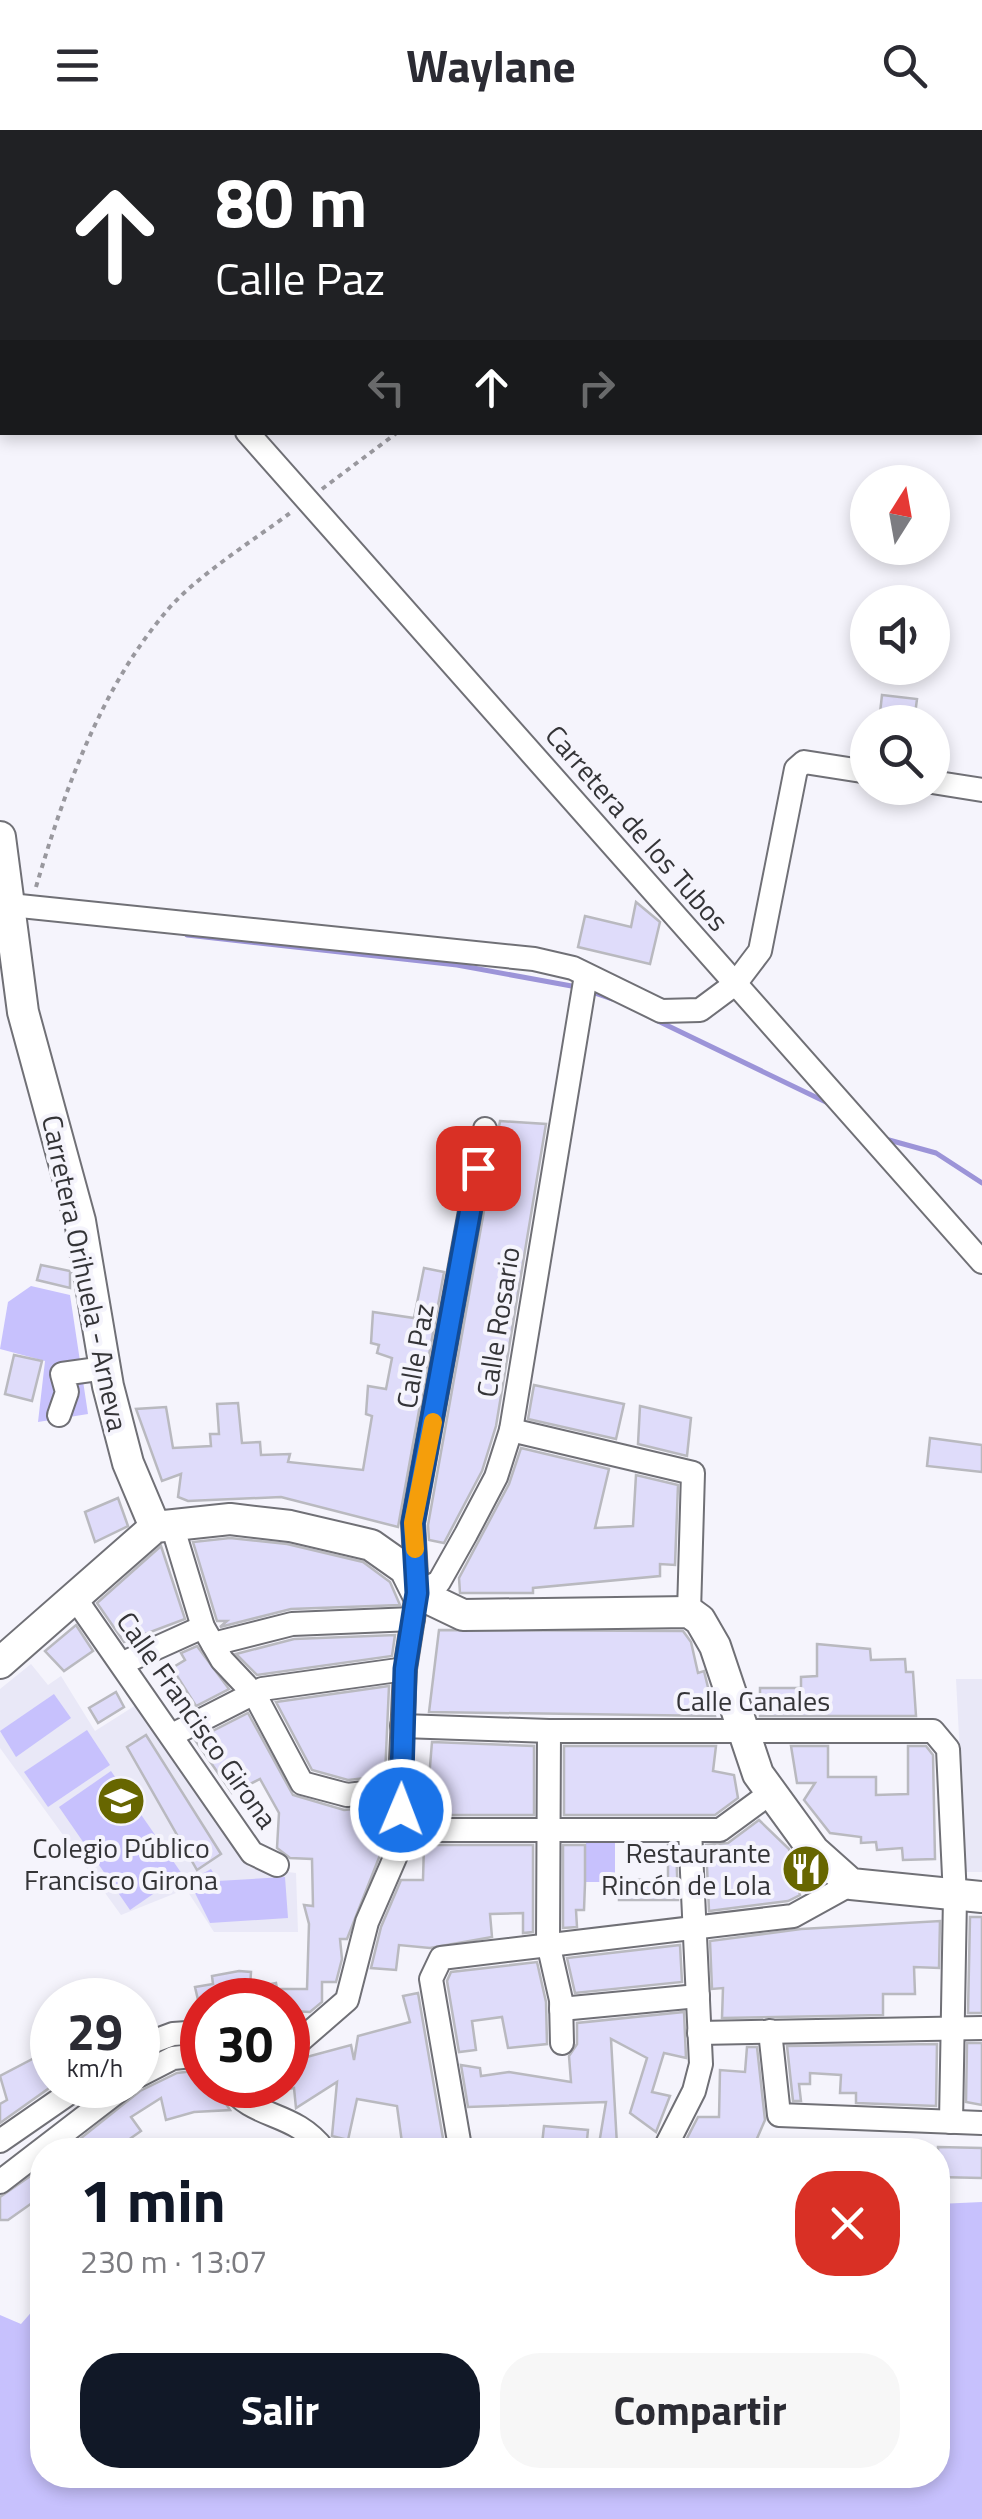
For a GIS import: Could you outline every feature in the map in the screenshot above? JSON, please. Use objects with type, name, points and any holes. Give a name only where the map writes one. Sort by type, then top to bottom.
[{"type":"main road","name":"Carretera Orihuela - Arneva","points":[[0,836],[7,913],[23,1012],[80,1221],[105,1368],[128,1463],[164,1526]]},
{"type":"main road","points":[[0,1663],[164,1526],[230,1519],[290,1526],[371,1545],[391,1555],[405,1569],[415,1606],[463,1614],[656,1609],[689,1612],[700,1620],[715,1646],[742,1732],[769,1794],[814,1852],[850,1884],[969,1897]]},
{"type":"street","name":"Carretera de los Tubos","points":[[251,435],[982,1262]]},
{"type":"street","points":[[7,913],[534,958],[586,975],[661,1010],[700,1010],[735,984],[760,951],[796,770],[804,762],[850,769]]},
{"type":"street","points":[[950,785],[982,790]]},
{"type":"street","name":"Calle Rosario","points":[[415,1606],[438,1582],[466,1534],[496,1477],[511,1430],[586,975]]},
{"type":"street","name":"Calle Paz","points":[[310,2031],[347,2000],[368,1922],[398,1853],[405,1669],[415,1606],[413,1523],[484,1129]]},
{"type":"street","points":[[59,1414],[67,1392],[54,1365],[105,1368]]},
{"type":"street","points":[[511,1430],[692,1473],[689,1612]]},
{"type":"street","points":[[164,1526],[208,1636],[255,1695],[302,1783],[347,1795],[402,1790]]},
{"type":"street","name":"Calle Francisco Girona","points":[[75,1598],[252,1853],[277,1865]]},
{"type":"street","points":[[123,1662],[208,1636],[415,1606]]},
{"type":"street","points":[[172,1735],[262,1689],[405,1669]]},
{"type":"street","name":"Calle Canales","points":[[402,1726],[549,1731],[932,1730],[948,1750],[969,1897],[953,2028],[951,2122]]},
{"type":"street","points":[[549,1731],[548,1943],[561,2009],[562,2043]]},
{"type":"street","points":[[401,1830],[729,1827],[769,1794]]},
{"type":"street","points":[[670,2138],[694,2091],[700,2064],[690,1830]]},
{"type":"street","points":[[458,2138],[431,1979],[440,1958],[793,1916],[850,1884]]},
{"type":"street","points":[[561,2009],[698,1996]]},
{"type":"street","points":[[310,2027],[315,2027]]},
{"type":"street","points":[[699,2033],[982,2028]]},
{"type":"street","points":[[770,2031],[779,2116],[982,2123]]},
{"type":"street","points":[[0,2141],[48,2108]]},
{"type":"street","points":[[57,2138],[96,2108]]},
{"type":"street","points":[[256,2108],[299,2122],[313,2138]]},
{"type":"street","points":[[0,2182],[30,2159]]},
{"type":"path","points":[[7,913],[35,892],[63,795],[110,698],[166,610],[394,435]]},
{"type":"shaded area","points":[[31,1286],[70,1295],[88,1414],[38,1422],[45,1361],[0,1349],[8,1302]]},
{"type":"shaded area","name":"Colegio Público Francisco Girona","points":[[31,1664],[48,1685],[61,1676],[95,1731],[136,1705],[249,1867],[296,1873],[298,1932],[214,1932],[186,1889],[121,1915],[0,1748],[0,1689]]},
{"type":"shaded area","points":[[956,1679],[982,1679],[982,1872],[966,1872]]},
{"type":"shaded area","points":[[54,1694],[71,1718],[16,1757],[0,1731]]},
{"type":"shaded area","points":[[87,1730],[110,1765],[48,1807],[24,1772]]},
{"type":"shaded area","points":[[111,1771],[182,1874],[130,1910],[59,1807]]},
{"type":"shaded area","points":[[586,1838],[615,1839],[615,1882],[586,1882]]},
{"type":"shaded area","points":[[211,1869],[218,1881],[285,1877],[288,1918],[210,1923],[189,1881]]},
{"type":"shaded area","points":[[982,2202],[982,2519],[0,2519],[0,2315],[21,2324],[30,2314],[30,2488],[950,2488],[950,2203]]},
{"type":"building","points":[[882,695],[917,699],[916,705],[881,705]]},
{"type":"building","points":[[636,902],[660,922],[650,964],[578,947],[585,916],[631,927]]},
{"type":"building","points":[[500,1121],[546,1124],[496,1426],[482,1471],[444,1543],[429,1540],[428,1525]]},
{"type":"building","points":[[41,1265],[70,1271],[70,1288],[37,1280]]},
{"type":"building","points":[[424,1268],[444,1272],[398,1527],[281,1497],[188,1501],[178,1497],[181,1474],[162,1481],[136,1409],[166,1407],[173,1448],[211,1446],[210,1434],[219,1434],[217,1404],[238,1403],[242,1443],[260,1442],[261,1455],[290,1454],[288,1462],[363,1470],[372,1416],[366,1414],[368,1386],[386,1389],[392,1358],[377,1353],[379,1345],[371,1343],[373,1312],[414,1318]]},
{"type":"building","points":[[14,1355],[42,1361],[32,1401],[5,1394]]},
{"type":"building","points":[[534,1385],[624,1404],[616,1439],[528,1419]]},
{"type":"building","points":[[640,1406],[691,1418],[687,1456],[638,1444]]},
{"type":"building","points":[[930,1438],[982,1445],[982,1472],[927,1466]]},
{"type":"building","points":[[521,1448],[609,1469],[595,1528],[633,1526],[636,1475],[678,1485],[675,1565],[660,1564],[660,1576],[533,1588],[533,1593],[460,1593],[459,1578],[509,1484]]},
{"type":"building","points":[[118,1498],[128,1526],[95,1542],[85,1512]]},
{"type":"building","points":[[230,1538],[287,1544],[363,1562],[390,1582],[400,1605],[291,1609],[220,1627],[227,1621],[217,1621],[193,1542]]},
{"type":"building","points":[[161,1546],[185,1619],[124,1642],[97,1603]]},
{"type":"building","points":[[76,1625],[93,1651],[64,1671],[45,1651]]},
{"type":"building","points":[[439,1630],[683,1631],[691,1642],[698,1673],[704,1671],[715,1716],[429,1712]]},
{"type":"building","points":[[395,1635],[392,1656],[257,1675],[236,1654],[294,1639]]},
{"type":"building","points":[[817,1644],[870,1649],[871,1660],[905,1659],[906,1672],[913,1672],[916,1716],[760,1716],[760,1688],[801,1688],[801,1677],[817,1676]]},
{"type":"building","points":[[197,1646],[229,1689],[196,1706],[172,1668],[185,1660],[181,1653]]},
{"type":"building","points":[[389,1686],[385,1776],[348,1780],[312,1770],[276,1702]]},
{"type":"building","points":[[116,1692],[124,1707],[98,1723],[89,1708]]},
{"type":"building","points":[[248,1713],[293,1795],[344,1810],[384,1806],[382,1850],[347,1939],[340,1939],[342,1959],[336,1982],[322,1982],[322,2002],[310,2012],[309,1924],[304,1905],[313,1906],[312,1859],[290,1858],[277,1848],[279,1813],[260,1779],[232,1793],[195,1740]]},
{"type":"building","points":[[146,1735],[221,1854],[197,1870],[127,1747]]},
{"type":"building","points":[[432,1742],[534,1746],[534,1815],[426,1815]]},
{"type":"building","points":[[564,1746],[716,1746],[713,1771],[734,1775],[738,1798],[715,1815],[564,1815]]},
{"type":"building","points":[[791,1746],[828,1746],[828,1777],[876,1777],[876,1795],[908,1794],[908,1746],[926,1746],[933,1755],[935,1859],[903,1860],[902,1848],[877,1850],[876,1842],[861,1843],[861,1837],[830,1833],[804,1800],[815,1783],[797,1783]]},
{"type":"building","points":[[759,1820],[789,1849],[800,1895],[788,1901],[709,1911],[706,1845],[728,1843]]},
{"type":"building","points":[[424,1845],[533,1845],[533,1932],[523,1933],[523,1913],[490,1914],[492,1937],[430,1948],[399,1945],[396,1970],[371,1968],[381,1927],[401,1880],[423,1880]]},
{"type":"building","points":[[563,1845],[585,1845],[584,1910],[576,1910],[577,1927],[563,1928]]},
{"type":"building","points":[[668,1845],[676,1845],[678,1900],[619,1900],[619,1880],[668,1879]]},
{"type":"building","points":[[970,1917],[982,1917],[982,2013],[968,2013]]},
{"type":"building","points":[[940,1921],[939,1968],[914,1967],[915,1994],[883,1994],[883,2015],[722,2018],[723,1988],[712,1989],[710,1941],[801,1929]]},
{"type":"building","points":[[680,1945],[682,1982],[575,1993],[567,1958]]},
{"type":"building","points":[[537,1962],[546,2002],[547,2044],[508,2048],[502,2017],[472,2021],[476,2050],[459,2052],[447,1981],[451,1972]]},
{"type":"building","points":[[239,1971],[251,1972],[251,1978],[212,1976]]},
{"type":"building","points":[[418,1993],[443,2138],[401,2138],[397,2106],[357,2099],[348,2138],[332,2136],[337,2082],[310,2099],[310,2056],[351,2045],[354,2060],[358,2036],[410,2022],[403,1996]]},
{"type":"building","points":[[684,2012],[686,2058],[664,2053],[652,2092],[670,2096],[656,2132],[630,2113],[647,2058],[611,2039],[617,2138],[600,2138],[606,2102],[468,2107],[461,2065],[480,2068],[481,2076],[509,2072],[571,2082],[569,2056],[577,2044],[577,2023]]},
{"type":"building","points":[[967,2043],[982,2043],[982,2105],[966,2102]]},
{"type":"building","points":[[937,2044],[936,2106],[856,2103],[856,2093],[840,2093],[841,2075],[810,2073],[810,2084],[799,2084],[801,2101],[793,2101],[787,2046]]},
{"type":"building","points":[[747,2047],[757,2047],[765,2120],[757,2138],[687,2138],[698,2117],[719,2117],[720,2070],[745,2072]]},
{"type":"building","points":[[30,2060],[30,2102],[0,2123],[0,2104],[7,2100],[0,2076]]},
{"type":"building","points":[[180,2073],[180,2108],[230,2110],[194,2112],[166,2120],[160,2081]]},
{"type":"building","points":[[119,2108],[145,2108],[131,2117],[141,2131],[131,2138],[81,2138]]},
{"type":"building","points":[[544,2126],[588,2130],[587,2138],[543,2138]]},
{"type":"building","points":[[950,2147],[982,2148],[982,2178],[950,2177]]},
{"type":"building","points":[[30,2176],[30,2204],[8,2220],[0,2220],[0,2197]]},
{"type":"waterway","points":[[187,935],[457,965],[577,987]]},
{"type":"waterway","points":[[589,991],[612,999]]},
{"type":"waterway","points":[[658,1021],[828,1103]]},
{"type":"waterway","points":[[889,1140],[936,1153],[982,1183]]},
{"type":"slow traffic","points":[[415,1549],[413,1523],[433,1422]]},
{"type":"place","name":"Colegio Público Francisco Girona","points":[[121,1801]]},
{"type":"place","name":"Restaurante Rincón de Lola","points":[[806,1869]]},
{"type":"route","points":[[401,1810],[405,1669],[417,1593],[413,1523],[478,1168]]}]
